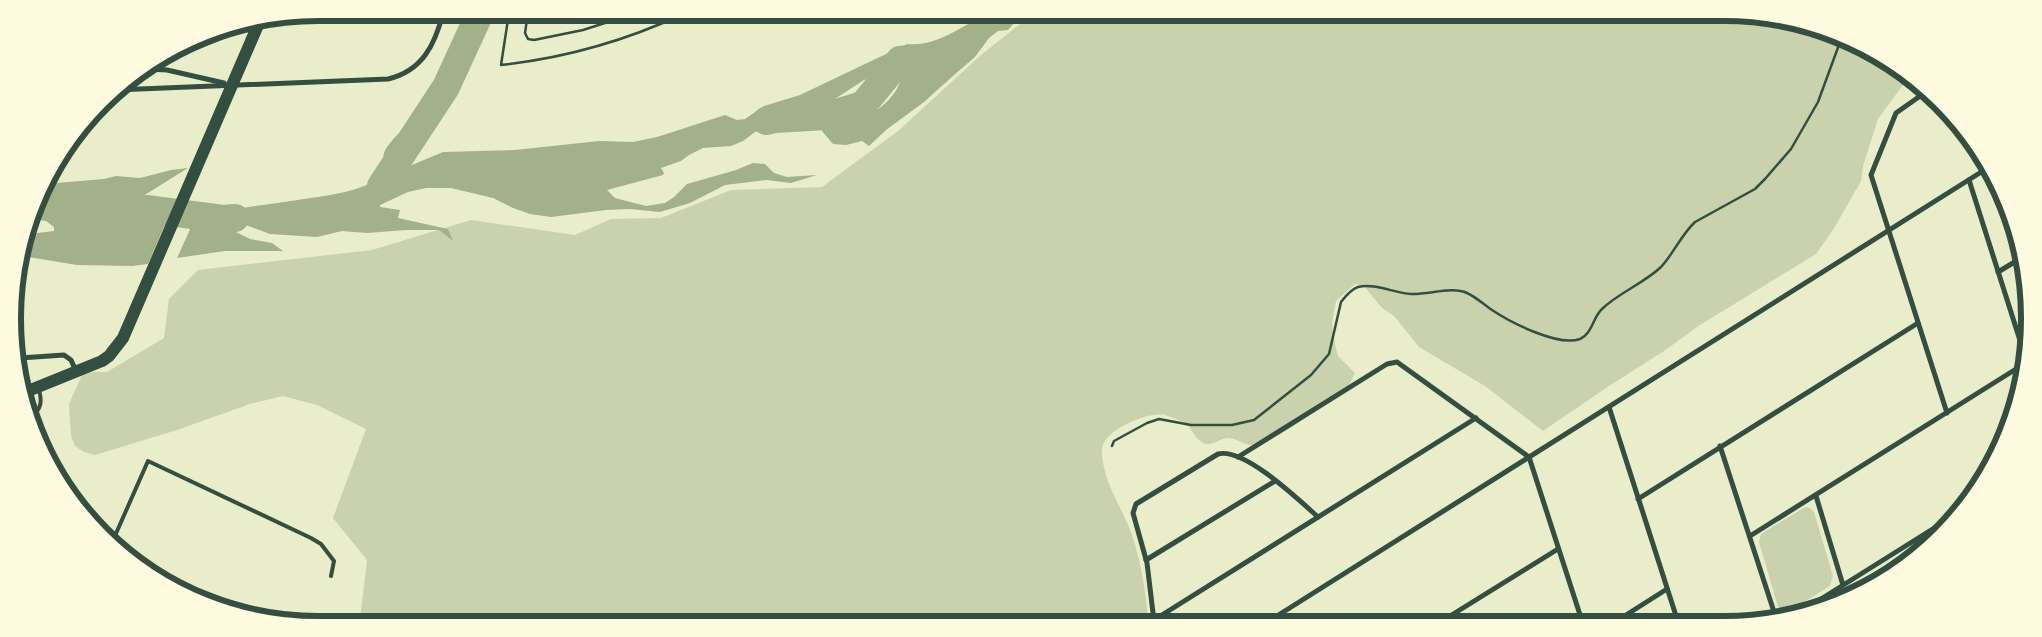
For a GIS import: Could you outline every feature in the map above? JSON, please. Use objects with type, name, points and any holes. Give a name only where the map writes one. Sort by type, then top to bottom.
[{"type":"highway","points":[[30,391],[77,373],[109,356],[123,338],[256,28]]},
{"type":"street","points":[[130,89],[388,79],[404,75],[421,62],[435,36],[440,21]]},
{"type":"street","points":[[156,69],[167,70],[232,85]]},
{"type":"street","points":[[1920,96],[1896,113],[1872,172],[1872,179],[1947,413]]},
{"type":"street","points":[[1277,616],[1982,172]]},
{"type":"street","points":[[1968,180],[2020,340]]},
{"type":"street","points":[[1998,272],[2015,261]]},
{"type":"street","points":[[1638,499],[1918,323]]},
{"type":"street","points":[[24,358],[64,355],[71,360],[77,373]]},
{"type":"street","points":[[1238,457],[1392,362],[1397,362],[1529,457],[1580,616]]},
{"type":"street","points":[[1750,536],[2016,369]]},
{"type":"street","points":[[1609,407],[1676,616]]},
{"type":"street","points":[[1160,616],[1476,418]]},
{"type":"street","points":[[1720,446],[1774,611]]},
{"type":"street","points":[[1153,616],[1146,560],[1133,513],[1136,504],[1218,454],[1226,453],[1257,466],[1318,517]]},
{"type":"street","points":[[1146,560],[1275,481]]},
{"type":"street","points":[[1816,496],[1844,585]]},
{"type":"street","points":[[1821,599],[1935,527]]},
{"type":"street","points":[[1450,616],[1558,549]]},
{"type":"street","points":[[1624,616],[1667,589]]},
{"type":"lane","points":[[36,412],[42,400],[38,388]]},
{"type":"lane","points":[[115,535],[148,461],[311,538],[320,544],[334,561],[331,576]]},
{"type":"path","points":[[508,21],[502,65],[542,61],[601,46],[666,21]]},
{"type":"path","points":[[527,21],[525,33],[528,39],[534,40],[583,30],[611,21]]},
{"type":"path","points":[[1112,446],[1114,441],[1147,423],[1159,419],[1191,425],[1232,425],[1254,420],[1311,375],[1330,354],[1341,302],[1359,287],[1372,287],[1424,295],[1455,290],[1465,292],[1511,321],[1532,331],[1553,338],[1580,339],[1585,336],[1602,308],[1641,283],[1662,266],[1687,229],[1695,222],[1738,199],[1765,180],[1791,150],[1805,126],[1818,102],[1839,45]]},
{"type":"shaded area","points":[[464,21],[476,21],[465,31],[459,65],[450,94],[443,106],[415,128],[396,149],[392,166],[393,173],[443,152],[515,150],[599,141],[633,142],[657,137],[725,115],[737,120],[745,119],[764,106],[800,95],[907,44],[934,41],[973,21],[1016,21],[1008,30],[998,31],[989,38],[975,57],[924,102],[886,130],[869,146],[862,141],[846,145],[833,144],[822,131],[826,124],[848,123],[870,115],[888,101],[900,82],[886,73],[864,80],[818,110],[790,123],[755,132],[743,141],[731,146],[703,148],[681,161],[661,168],[664,173],[663,175],[607,190],[615,198],[646,206],[665,203],[687,184],[736,170],[753,163],[765,164],[774,173],[787,177],[817,175],[791,183],[767,180],[725,185],[690,203],[660,212],[630,209],[606,210],[551,217],[530,214],[493,198],[451,188],[426,188],[408,192],[380,205],[380,207],[400,210],[398,218],[448,229],[453,241],[439,230],[367,233],[342,231],[317,237],[270,234],[243,224],[228,228],[250,239],[272,243],[283,251],[225,251],[177,258],[198,212],[251,207],[330,195],[350,191],[374,181],[382,169],[383,156],[387,147],[434,100],[447,75],[454,45]]},
{"type":"shaded area","points":[[1021,21],[1743,22],[1781,27],[1819,37],[1872,61],[1904,83],[1878,119],[1863,166],[1861,181],[1833,230],[1816,254],[1700,325],[1543,431],[1485,386],[1419,347],[1394,316],[1382,308],[1364,286],[1355,284],[1336,301],[1332,323],[1338,356],[1355,373],[1349,385],[1317,410],[1288,429],[1262,443],[1250,445],[1228,438],[1206,444],[1197,438],[1185,423],[1161,415],[1140,418],[1119,428],[1104,442],[1102,449],[1103,460],[1108,482],[1128,524],[1135,545],[1143,577],[1148,616],[360,616],[367,560],[333,518],[366,429],[317,405],[283,396],[250,404],[177,430],[95,455],[84,452],[75,446],[71,436],[69,404],[82,375],[93,372],[107,372],[164,338],[169,299],[198,270],[372,250],[471,220],[575,235],[611,219],[661,218],[731,190],[822,187],[898,131],[981,55]]},
{"type":"shaded area","points":[[188,168],[143,196],[139,201],[147,205],[172,208],[148,264],[132,266],[77,265],[28,257],[34,233],[54,231],[54,227],[46,221],[38,220],[54,183],[104,179],[116,176],[140,178],[171,170]]},
{"type":"shaded area","points":[[1805,507],[1810,508],[1814,512],[1833,576],[1830,586],[1797,607],[1780,610],[1759,542],[1761,534]]},
{"type":"waterway","points":[[381,186],[446,87],[476,21]]},
{"type":"waterway","points":[[766,121],[827,116],[863,105],[900,60],[920,58]]},
{"type":"waterway","points":[[146,209],[223,219],[235,218]]}]
